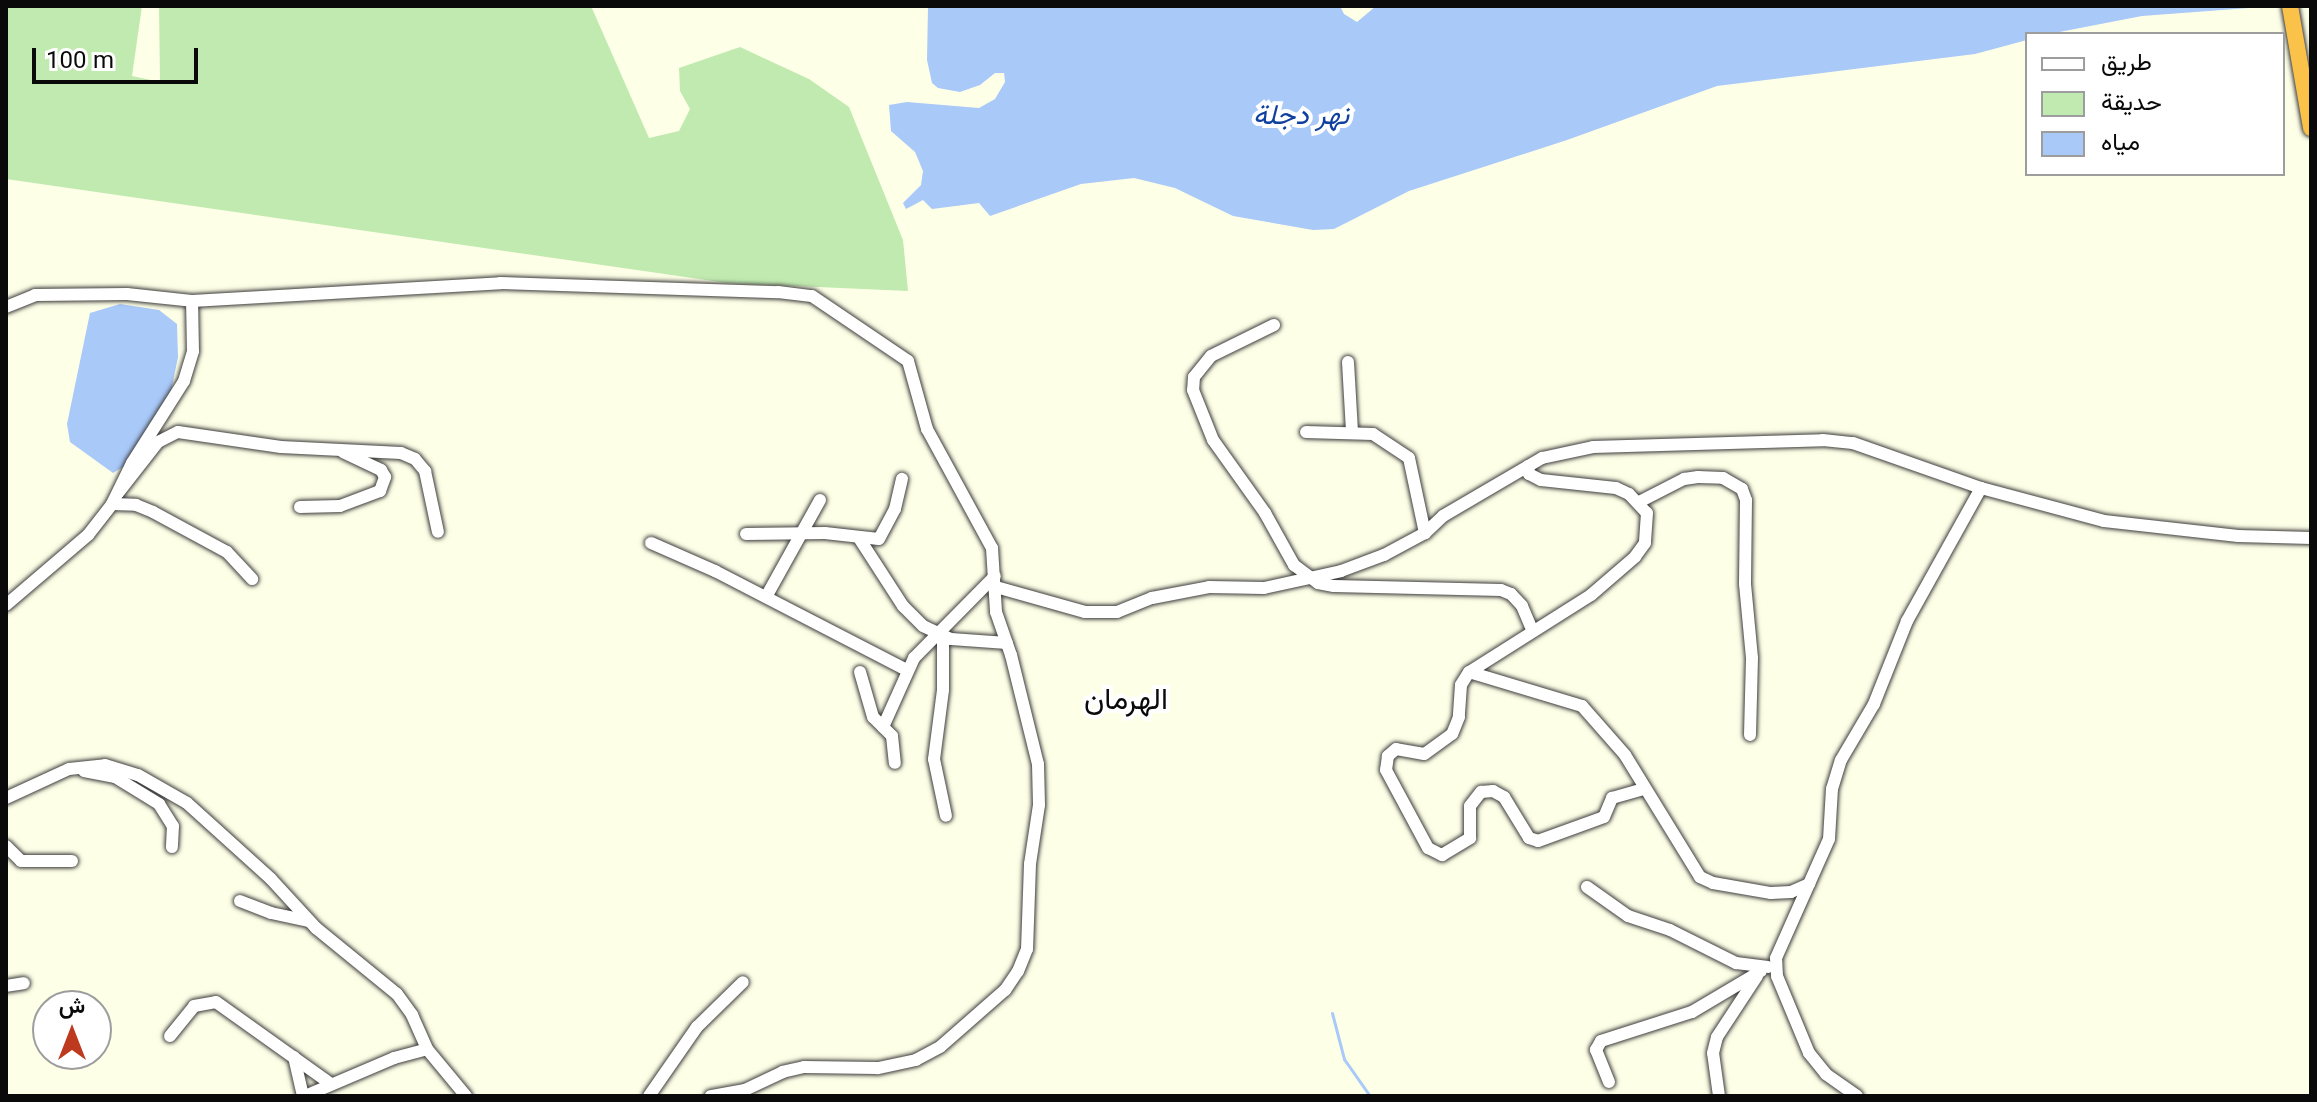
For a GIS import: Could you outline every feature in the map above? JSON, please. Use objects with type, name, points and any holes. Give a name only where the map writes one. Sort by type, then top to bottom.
[{"type":"highway","points":[[2290,6],[2311,128]]},
{"type":"street","points":[[6,307],[35,295],[127,294],[192,301],[500,283],[588,283],[812,296],[908,361],[927,429],[988,537],[996,612],[1038,764],[1040,792],[1030,864],[1029,937],[1023,960],[1012,981],[940,1047],[916,1060],[864,1069],[804,1067],[772,1076],[745,1090],[711,1096]]},
{"type":"street","points":[[115,498],[132,463],[184,381],[193,351],[192,301]]},
{"type":"street","points":[[1274,325],[1211,356],[1194,377],[1193,390],[1213,440],[1265,513],[1294,565],[1306,577],[1334,586],[1501,590],[1511,594],[1522,606],[1532,629]]},
{"type":"street","points":[[1348,362],[1352,432]]},
{"type":"street","points":[[6,605],[88,535],[158,442],[171,434],[186,432],[281,447],[401,453],[415,459],[428,478],[438,532]]},
{"type":"street","points":[[1306,432],[1373,434],[1409,458],[1425,533]]},
{"type":"street","points":[[995,582],[1085,612],[1117,612],[1152,598],[1195,590],[1264,588],[1363,564],[1425,533],[1443,516],[1558,452],[1584,448],[1823,440],[1853,443],[1981,488],[2104,521],[2238,536],[2311,538]]},
{"type":"street","points":[[300,507],[333,507],[380,491],[385,477],[381,470],[340,450]]},
{"type":"street","points":[[1528,466],[1533,478],[1616,488],[1639,502],[1647,513],[1649,526],[1645,543],[1635,557],[1591,595],[1532,629],[1469,672],[1461,685],[1459,717],[1452,734],[1424,754],[1400,748],[1391,752],[1386,760],[1386,770],[1431,852],[1442,855],[1467,842],[1471,833],[1470,806],[1481,792],[1493,791],[1504,797],[1529,838],[1538,841],[1604,817],[1612,798],[1643,789]]},
{"type":"street","points":[[1639,502],[1674,484],[1698,477],[1723,478],[1742,489],[1746,500],[1745,584],[1752,658],[1750,735]]},
{"type":"street","points":[[746,534],[801,533],[875,540],[881,537],[899,499],[902,479]]},
{"type":"street","points":[[1719,1096],[1713,1053],[1717,1037],[1781,945],[1829,839],[1832,789],[1841,760],[1874,704],[1907,621],[1981,488]]},
{"type":"street","points":[[115,498],[153,512],[227,552],[252,579]]},
{"type":"street","points":[[766,597],[820,500]]},
{"type":"street","points":[[859,538],[912,617],[939,635],[1007,643]]},
{"type":"street","points":[[651,543],[766,597],[907,670]]},
{"type":"street","points":[[883,727],[907,670],[995,582]]},
{"type":"street","points":[[939,635],[943,690],[934,759],[946,816]]},
{"type":"street","points":[[860,672],[873,717],[892,736],[895,763]]},
{"type":"street","points":[[1469,672],[1582,706],[1621,749],[1692,868],[1706,881],[1771,893],[1791,892],[1809,884]]},
{"type":"street","points":[[6,798],[69,769],[93,765],[128,770],[187,803],[271,879],[308,921],[397,994],[412,1015],[427,1049],[462,1094]]},
{"type":"street","points":[[69,769],[115,777],[159,804],[173,826],[172,847]]},
{"type":"street","points":[[6,846],[21,861],[72,861]]},
{"type":"street","points":[[1587,887],[1619,912],[1670,930],[1736,963],[1767,969]]},
{"type":"street","points":[[240,901],[271,913],[308,921]]},
{"type":"street","points":[[1609,1082],[1596,1050],[1601,1041],[1692,1012],[1767,969]]},
{"type":"street","points":[[1767,969],[1809,1053],[1826,1074],[1857,1096]]},
{"type":"street","points":[[649,1096],[697,1027],[743,982]]},
{"type":"street","points":[[6,986],[24,983]]},
{"type":"street","points":[[170,1036],[194,1006],[216,1002],[294,1057],[322,1090]]},
{"type":"street","points":[[294,1057],[304,1096],[427,1049]]},
{"type":"green space","points":[[6,6],[142,6],[132,76],[160,82],[159,6],[591,6],[649,138],[679,131],[690,109],[680,91],[679,68],[740,47],[809,79],[849,107],[903,240],[908,291],[727,283],[6,179]]},
{"type":"water","name":"نهر دجلة","points":[[928,6],[1340,6],[1344,14],[1357,22],[1376,6],[2275,6],[2142,16],[2059,32],[2025,32],[2025,41],[1975,54],[1717,86],[1567,140],[1409,191],[1334,229],[1313,230],[1233,216],[1175,188],[1134,178],[1081,184],[990,216],[979,203],[932,209],[923,200],[906,209],[903,203],[921,185],[923,171],[915,152],[891,131],[889,105],[907,102],[979,108],[995,99],[1005,82],[1004,73],[995,73],[980,85],[960,92],[938,88],[932,83],[927,60]]},
{"type":"water","points":[[120,304],[159,310],[177,324],[178,357],[170,396],[128,464],[113,473],[70,442],[67,424],[90,313]]},
{"type":"waterway","points":[[1332,1013],[1344,1059],[1370,1096]]},
{"type":"district","name":"الهرمان","points":[[1126,702]]}]
